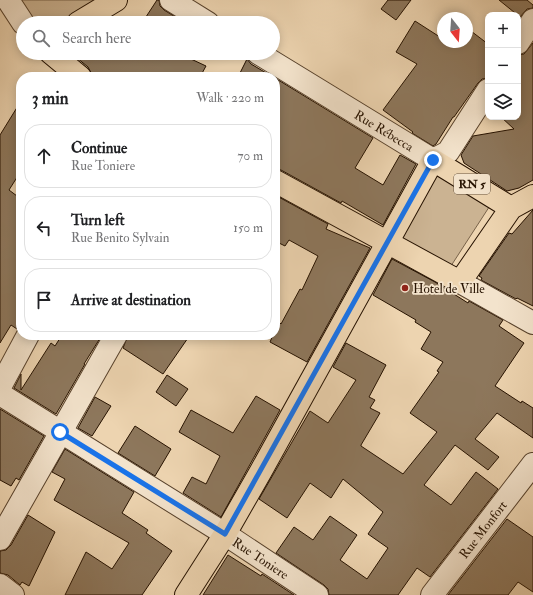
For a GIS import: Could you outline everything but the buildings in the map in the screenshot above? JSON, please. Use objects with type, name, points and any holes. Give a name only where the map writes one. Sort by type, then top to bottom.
[{"type":"main road","points":[[90,16],[116,0]]},
{"type":"main road","points":[[59,60],[74,72]]},
{"type":"main road","points":[[186,595],[225,534],[433,160]]},
{"type":"main road","name":"Rue Rébecca","points":[[433,160],[511,208]]},
{"type":"main road","points":[[280,184],[460,282],[511,208],[533,196]]},
{"type":"street","points":[[8,0],[19,16]]},
{"type":"street","points":[[171,0],[197,16]]},
{"type":"street","points":[[521,38],[533,20]]},
{"type":"street","name":"Rue Rébecca","points":[[269,60],[433,160]]},
{"type":"street","points":[[433,160],[448,152],[485,95]]},
{"type":"street","points":[[460,282],[533,323]]},
{"type":"street","points":[[0,387],[25,340]]},
{"type":"street","points":[[0,538],[113,340]]},
{"type":"street","name":"Rue Toniere","points":[[0,394],[225,534],[317,595]]},
{"type":"street","name":"Rue Monfort","points":[[432,595],[533,464]]},
{"type":"street","points":[[0,585],[13,595]]},
{"type":"shaded area","points":[[16,0],[102,0],[78,16],[26,16]]},
{"type":"shaded area","points":[[435,167],[493,201],[449,269],[398,236]]},
{"type":"place","name":"Hotel de Ville","points":[[405,288]]},
{"type":"route","points":[[60,432],[225,534],[433,160]]}]
